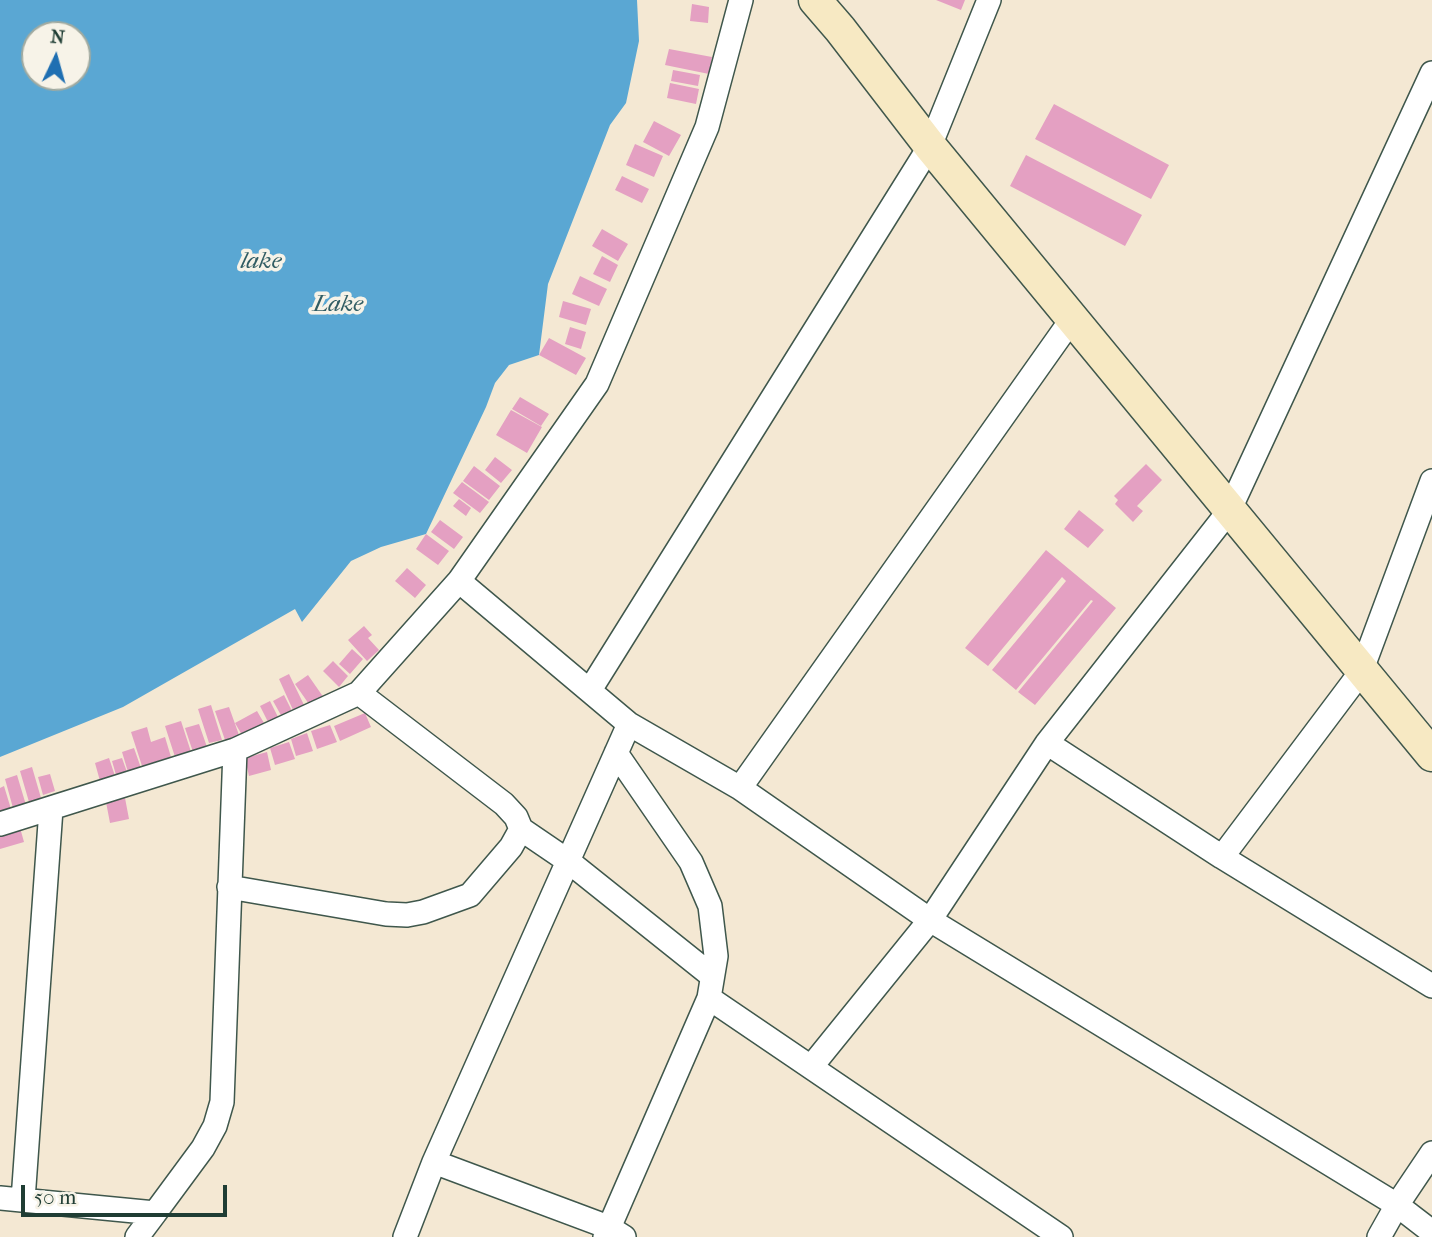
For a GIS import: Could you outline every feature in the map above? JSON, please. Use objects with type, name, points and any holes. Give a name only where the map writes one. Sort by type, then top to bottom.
[{"type":"street","points":[[0,824],[235,750],[359,693],[459,581],[597,384],[707,127],[741,0]]},
{"type":"street","points":[[815,0],[930,146],[1432,755]]},
{"type":"street","points":[[590,690],[930,146],[989,0]]},
{"type":"street","points":[[811,1067],[930,920],[1047,743],[1229,511],[1432,74]]},
{"type":"street","points":[[740,788],[1072,319]]},
{"type":"street","points":[[1222,857],[1361,672],[1432,481]]},
{"type":"street","points":[[459,581],[629,724],[740,788],[930,920],[1397,1205],[1432,1232]]},
{"type":"street","points":[[359,693],[504,804],[516,817],[521,829],[568,861],[711,987],[811,1067],[1061,1237]]},
{"type":"street","points":[[405,1237],[434,1162],[629,724]]},
{"type":"street","points":[[1047,743],[1222,857],[1432,986]]},
{"type":"street","points":[[137,1237],[203,1147],[215,1126],[222,1102],[235,750]]},
{"type":"street","points":[[434,1162],[612,1234],[711,987],[716,956],[710,906],[691,862],[616,753]]},
{"type":"street","points":[[23,1200],[51,809]]},
{"type":"street","points":[[229,887],[386,914],[407,915],[423,912],[470,895],[511,847],[521,829]]},
{"type":"street","points":[[1379,1237],[1432,1153]]},
{"type":"street","points":[[0,1198],[155,1213]]},
{"type":"water","name":"lake","points":[[0,0],[637,0],[639,41],[626,103],[610,125],[548,284],[539,355],[509,365],[495,383],[426,534],[381,547],[351,561],[302,622],[295,609],[123,707],[0,757]]},
{"type":"building","points":[[936,0],[965,0],[961,10]]},
{"type":"building","points":[[692,4],[709,7],[708,23],[690,21]]},
{"type":"building","points":[[669,49],[712,57],[709,74],[665,65]]},
{"type":"building","points":[[673,70],[700,75],[698,86],[671,81]]},
{"type":"building","points":[[670,83],[699,89],[696,104],[667,98]]},
{"type":"building","points":[[1054,104],[1169,165],[1151,199],[1035,139]]},
{"type":"building","points":[[654,121],[681,135],[669,156],[643,142]]},
{"type":"building","points":[[635,144],[663,156],[654,177],[626,165]]},
{"type":"building","points":[[1026,155],[1142,215],[1125,246],[1010,186]]},
{"type":"building","points":[[622,176],[649,189],[642,203],[615,190]]},
{"type":"building","points":[[602,229],[628,244],[618,261],[592,246]]},
{"type":"building","points":[[602,256],[618,265],[610,282],[593,274]]},
{"type":"building","points":[[580,276],[607,289],[599,306],[572,294]]},
{"type":"building","points":[[563,301],[591,309],[586,325],[559,317]]},
{"type":"building","points":[[570,327],[586,332],[581,349],[565,344]]},
{"type":"building","points":[[549,338],[586,358],[576,375],[539,355]]},
{"type":"building","points":[[520,397],[549,414],[541,426],[512,409]]},
{"type":"building","points":[[511,410],[542,427],[527,453],[496,435]]},
{"type":"building","points":[[495,457],[512,470],[501,483],[485,470]]},
{"type":"building","points":[[1146,464],[1162,480],[1137,506],[1143,511],[1133,522],[1115,504],[1118,500],[1114,496]]},
{"type":"building","points":[[474,466],[500,486],[489,500],[463,481]]},
{"type":"building","points":[[462,482],[489,502],[480,513],[453,493]]},
{"type":"building","points":[[459,499],[471,508],[466,516],[453,506]]},
{"type":"building","points":[[1079,510],[1104,530],[1088,548],[1064,529]]},
{"type":"building","points":[[440,520],[463,537],[454,549],[431,532]]},
{"type":"building","points":[[426,534],[449,551],[438,565],[416,549]]},
{"type":"building","points":[[1046,550],[1116,608],[1035,705],[1018,692],[1093,601],[1091,600],[1016,690],[992,670],[1066,581],[1062,577],[988,666],[965,648]]},
{"type":"building","points":[[407,568],[426,585],[415,598],[395,581]]},
{"type":"building","points":[[364,626],[372,635],[368,638],[379,650],[367,661],[348,640]]},
{"type":"building","points":[[352,649],[363,659],[350,674],[339,664]]},
{"type":"building","points":[[333,661],[348,676],[339,687],[323,671]]},
{"type":"building","points":[[289,674],[304,705],[293,710],[279,679]]},
{"type":"building","points":[[308,675],[324,698],[311,707],[295,684]]},
{"type":"building","points":[[284,695],[292,711],[282,717],[273,701]]},
{"type":"building","points":[[270,701],[278,717],[268,722],[260,706]]},
{"type":"building","points":[[211,705],[222,740],[209,743],[198,709]]},
{"type":"building","points":[[229,707],[239,735],[225,740],[215,711]]},
{"type":"building","points":[[257,711],[264,723],[242,735],[235,723]]},
{"type":"building","points":[[365,713],[371,727],[340,741],[334,726]]},
{"type":"building","points":[[181,721],[192,755],[176,760],[165,726]]},
{"type":"building","points":[[199,724],[207,747],[193,752],[185,728]]},
{"type":"building","points":[[330,725],[337,742],[317,749],[311,731]]},
{"type":"building","points":[[147,727],[151,742],[165,737],[171,757],[142,766],[131,732]]},
{"type":"building","points":[[307,733],[313,751],[296,756],[291,739]]},
{"type":"building","points":[[289,742],[295,759],[275,765],[270,748]]},
{"type":"building","points":[[134,748],[141,768],[128,772],[122,752]]},
{"type":"building","points":[[267,752],[271,770],[249,776],[245,758]]},
{"type":"building","points":[[109,758],[115,776],[100,781],[95,763]]},
{"type":"building","points":[[122,758],[127,772],[116,775],[112,761]]},
{"type":"building","points":[[32,767],[41,798],[29,802],[20,771]]},
{"type":"building","points":[[50,774],[55,791],[43,795],[38,777]]},
{"type":"building","points":[[17,775],[26,805],[13,808],[5,779]]},
{"type":"building","points":[[4,786],[11,809],[0,812],[0,788]]},
{"type":"building","points":[[125,798],[129,819],[110,823],[106,802]]},
{"type":"building","points":[[19,824],[24,842],[0,849],[0,829]]},
{"type":"water label","name":"Lake","points":[[338,305]]}]
